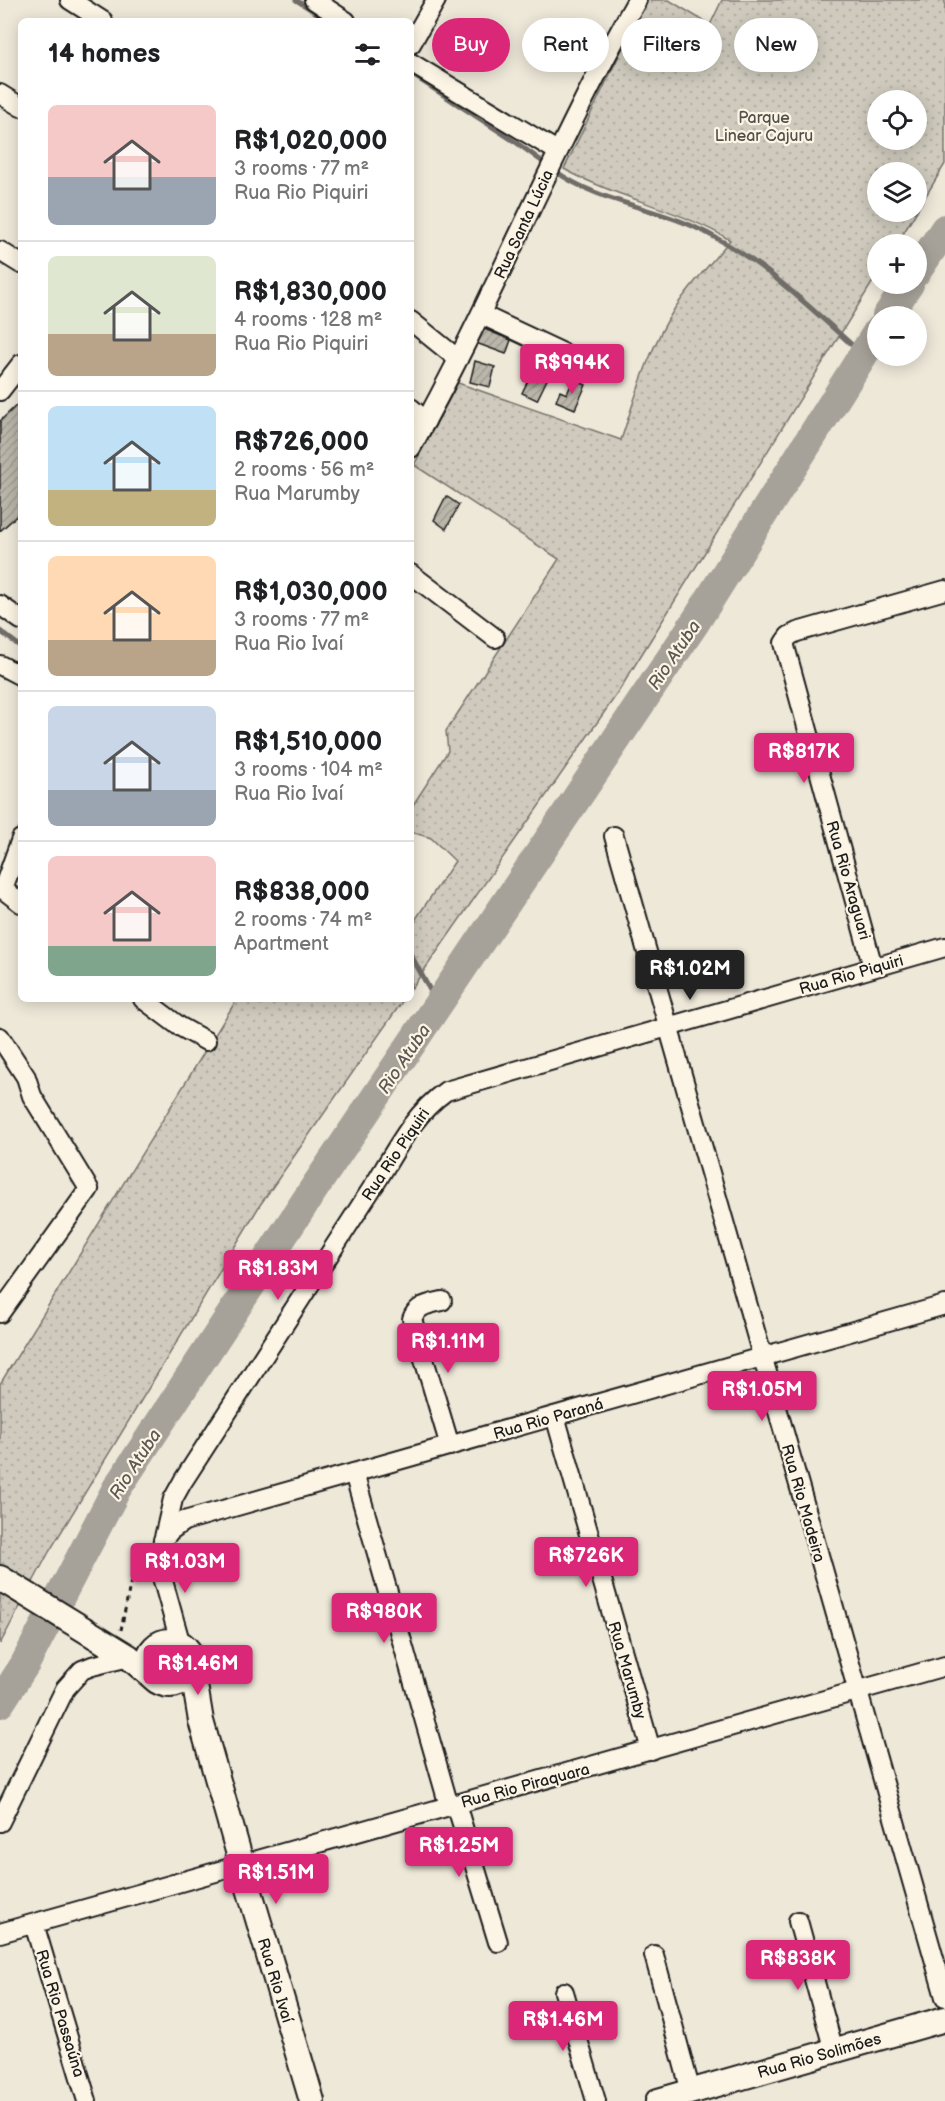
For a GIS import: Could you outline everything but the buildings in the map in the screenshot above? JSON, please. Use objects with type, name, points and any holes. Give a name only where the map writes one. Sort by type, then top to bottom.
[{"type":"street","points":[[70,0],[98,18]]},
{"type":"street","points":[[314,0],[341,18]]},
{"type":"street","points":[[414,39],[436,0]]},
{"type":"street","name":"Rua Santa Lúcia","points":[[414,443],[482,315],[557,150],[637,0]]},
{"type":"street","points":[[414,65],[557,150]]},
{"type":"street","points":[[0,94],[18,105]]},
{"type":"street","points":[[0,251],[18,262]]},
{"type":"street","points":[[482,315],[595,368]]},
{"type":"street","points":[[414,323],[458,359]]},
{"type":"street","points":[[0,391],[18,368]]},
{"type":"street","points":[[414,411],[426,421]]},
{"type":"street","points":[[414,576],[495,638]]},
{"type":"street","name":"Rua Rio Araguari","points":[[873,967],[784,643],[789,636],[804,631],[945,590]]},
{"type":"street","points":[[0,605],[18,618]]},
{"type":"street","points":[[0,665],[18,674]]},
{"type":"street","name":"Rua Rio Madeira","points":[[614,836],[945,1997]]},
{"type":"street","points":[[18,846],[1,888],[18,901]]},
{"type":"street","name":"Rua Rio Piquiri","points":[[159,1554],[173,1499],[183,1481],[407,1131],[428,1104],[446,1091],[945,947]]},
{"type":"street","points":[[147,1002],[172,1021],[206,1041]]},
{"type":"street","points":[[0,1037],[26,1077],[32,1096],[89,1189],[0,1313]]},
{"type":"street","points":[[442,1301],[420,1306],[414,1312],[412,1319],[450,1446]]},
{"type":"street","name":"Rua Rio Paraná","points":[[159,1554],[170,1531],[184,1521],[945,1305]]},
{"type":"street","name":"Rua Marumby","points":[[555,1416],[651,1750]]},
{"type":"street","points":[[354,1473],[452,1805],[498,1942]]},
{"type":"street","points":[[159,1554],[170,1644]]},
{"type":"street","name":"Rua Rio Ivaí","points":[[0,1578],[117,1649],[164,1683],[201,1720]]},
{"type":"street","points":[[0,1822],[65,1689],[82,1671],[117,1649],[170,1644]]},
{"type":"street","points":[[170,1644],[153,1650],[148,1666],[151,1675],[164,1683],[184,1680],[192,1667]]},
{"type":"street","name":"Rua Rio Ivaí","points":[[170,1644],[187,1650],[191,1658],[201,1720],[312,2101]]},
{"type":"street","name":"Rua Rio Piraquara","points":[[0,1933],[945,1666]]},
{"type":"street","points":[[798,1921],[834,2051]]},
{"type":"street","name":"Rua Rio Passaúna","points":[[34,1924],[87,2101]]},
{"type":"street","points":[[654,1955],[691,2092]]},
{"type":"street","points":[[564,1992],[596,2101]]},
{"type":"street","name":"Rua Rio Solimões","points":[[658,2101],[945,2019]]},
{"type":"path","points":[[117,1649],[132,1579],[159,1554]]},
{"type":"green space","name":"Parque Linear Cajuru","points":[[646,0],[669,0],[699,18],[637,18]]},
{"type":"green space","name":"Parque Linear Cajuru","points":[[722,0],[945,0],[945,164],[927,194],[927,162],[867,162],[867,222],[910,222],[903,234],[867,234],[867,291],[617,694],[414,985],[414,922],[455,861],[431,838],[414,833],[414,803],[448,751],[446,731],[559,559],[414,465],[458,383],[621,440],[644,372],[666,323],[688,290],[730,240],[690,220],[605,188],[564,169],[621,52],[621,72],[722,72],[722,18],[713,18]]},
{"type":"green space","points":[[235,1002],[402,1002],[260,1205],[49,1552],[0,1644],[0,1384]]},
{"type":"waterway","points":[[296,0],[324,18]]},
{"type":"waterway","points":[[414,76],[547,165]]},
{"type":"waterway","points":[[554,170],[586,189],[673,218],[738,251],[781,282],[862,354]]},
{"type":"waterway","name":"Rio Atuba","points":[[927,256],[945,229]]},
{"type":"waterway","name":"Rio Atuba","points":[[894,306],[902,294]]},
{"type":"waterway","name":"Rio Atuba","points":[[0,1703],[25,1664],[117,1488],[315,1187],[696,621],[867,349]]},
{"type":"waterway","points":[[0,631],[18,645]]},
{"type":"waterway","points":[[414,961],[438,1005]]}]
